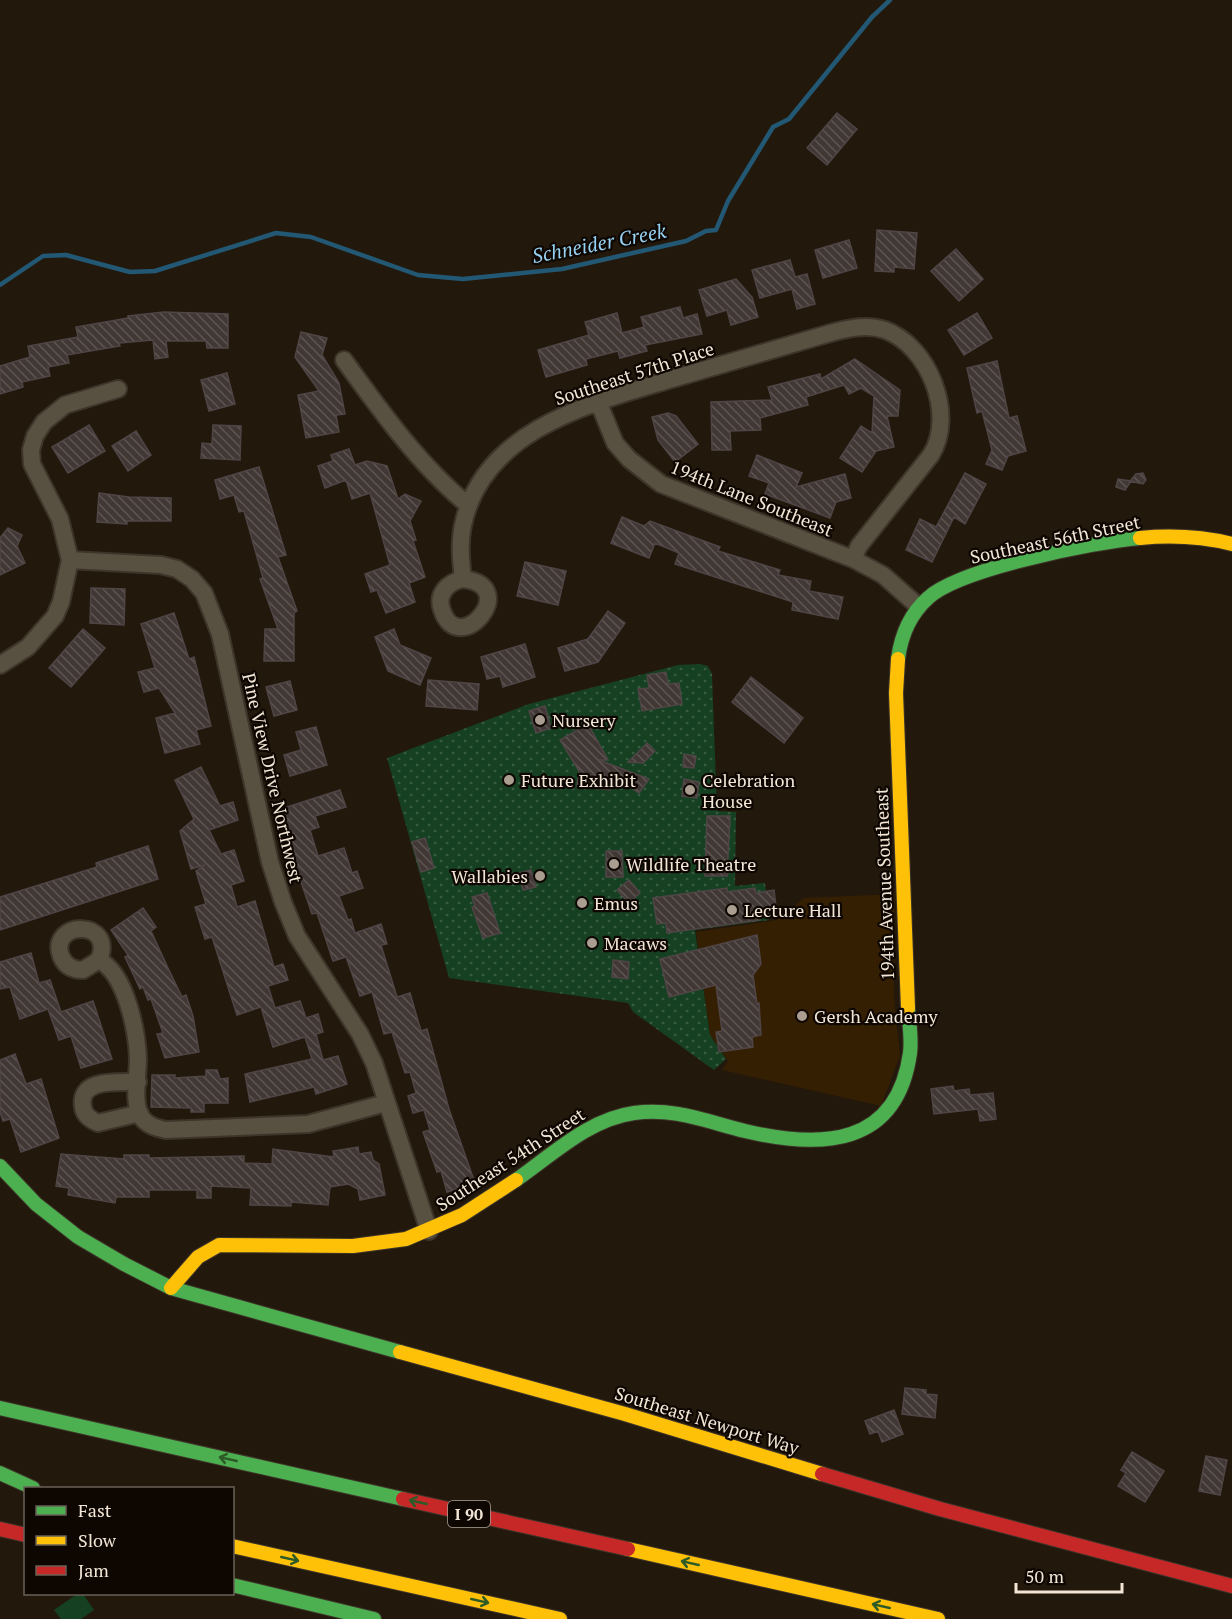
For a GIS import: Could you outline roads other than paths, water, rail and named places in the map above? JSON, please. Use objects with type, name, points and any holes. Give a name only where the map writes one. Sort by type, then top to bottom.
[{"type":"main road","name":"Southeast 56th Street","points":[[918,606],[945,584],[963,577],[1119,541],[1158,535],[1209,537],[1232,544]]},
{"type":"main road","name":"194th Avenue Southeast","points":[[848,1138],[867,1130],[892,1108],[907,1073],[910,1052],[901,862],[896,660],[906,624],[918,606]]},
{"type":"main road","name":"Southeast 54th Street","points":[[171,1288],[196,1258],[205,1250],[219,1245],[344,1246],[374,1244],[429,1231],[495,1195],[590,1128],[618,1116],[653,1111],[673,1112],[769,1136],[814,1141],[848,1138]]},
{"type":"main road","name":"Southeast Newport Way","points":[[0,1166],[33,1201],[67,1228],[112,1258],[171,1288],[625,1414],[940,1509],[1232,1586]]},
{"type":"main road","name":"I 90","points":[[0,1408],[938,1619]]},
{"type":"main road","points":[[0,1473],[31,1487]]},
{"type":"main road","points":[[0,1528],[24,1534]]},
{"type":"main road","points":[[234,1546],[560,1619]]},
{"type":"main road","points":[[234,1585],[374,1619]]},
{"type":"street","name":"Southeast 57th Place","points":[[462,579],[462,527],[468,505],[484,477],[501,458],[541,426],[598,401],[834,332],[861,327],[884,329],[911,345],[922,358],[935,392],[942,428],[938,445],[859,546],[853,559]]},
{"type":"street","points":[[344,360],[420,457],[447,488],[468,505]]},
{"type":"street","points":[[0,664],[28,647],[55,616],[61,602],[70,560],[60,519],[37,478],[32,464],[31,450],[36,434],[54,412],[65,405],[118,389]]},
{"type":"street","name":"194th Lane Southeast","points":[[598,401],[615,443],[628,459],[661,484],[853,559],[882,575],[918,606]]},
{"type":"street","name":"Pine View Drive Northwest","points":[[70,560],[161,564],[177,569],[192,579],[204,593],[220,634],[270,862],[283,902],[312,961],[360,1034],[374,1063],[429,1231]]},
{"type":"street","points":[[99,960],[109,965],[117,976],[126,1000],[135,1038],[140,1113],[149,1125],[166,1130],[290,1125],[333,1119],[386,1103]]},
{"type":"street","points":[[138,1082],[95,1084],[85,1093],[82,1105],[87,1117],[98,1123],[140,1113]]},
{"type":"waterway","name":"Schneider Creek","points":[[0,285],[43,256],[66,255],[130,272],[155,271],[276,233],[311,237],[418,275],[463,279],[562,269],[686,241],[706,231],[716,230],[728,201],[773,127],[789,119],[872,17],[890,0]]},
{"type":"place","name":"Nursery","points":[[540,720]]},
{"type":"place","name":"Future Exhibit","points":[[509,780]]},
{"type":"place","name":"Celebration House","points":[[690,790]]},
{"type":"place","name":"Wildlife Theatre","points":[[614,864]]},
{"type":"place","name":"Wallabies","points":[[540,876]]},
{"type":"place","name":"Emus","points":[[582,903]]},
{"type":"place","name":"Lecture Hall","points":[[732,910]]},
{"type":"place","name":"Macaws","points":[[592,943]]},
{"type":"place","name":"Gersh Academy","points":[[802,1016]]}]
